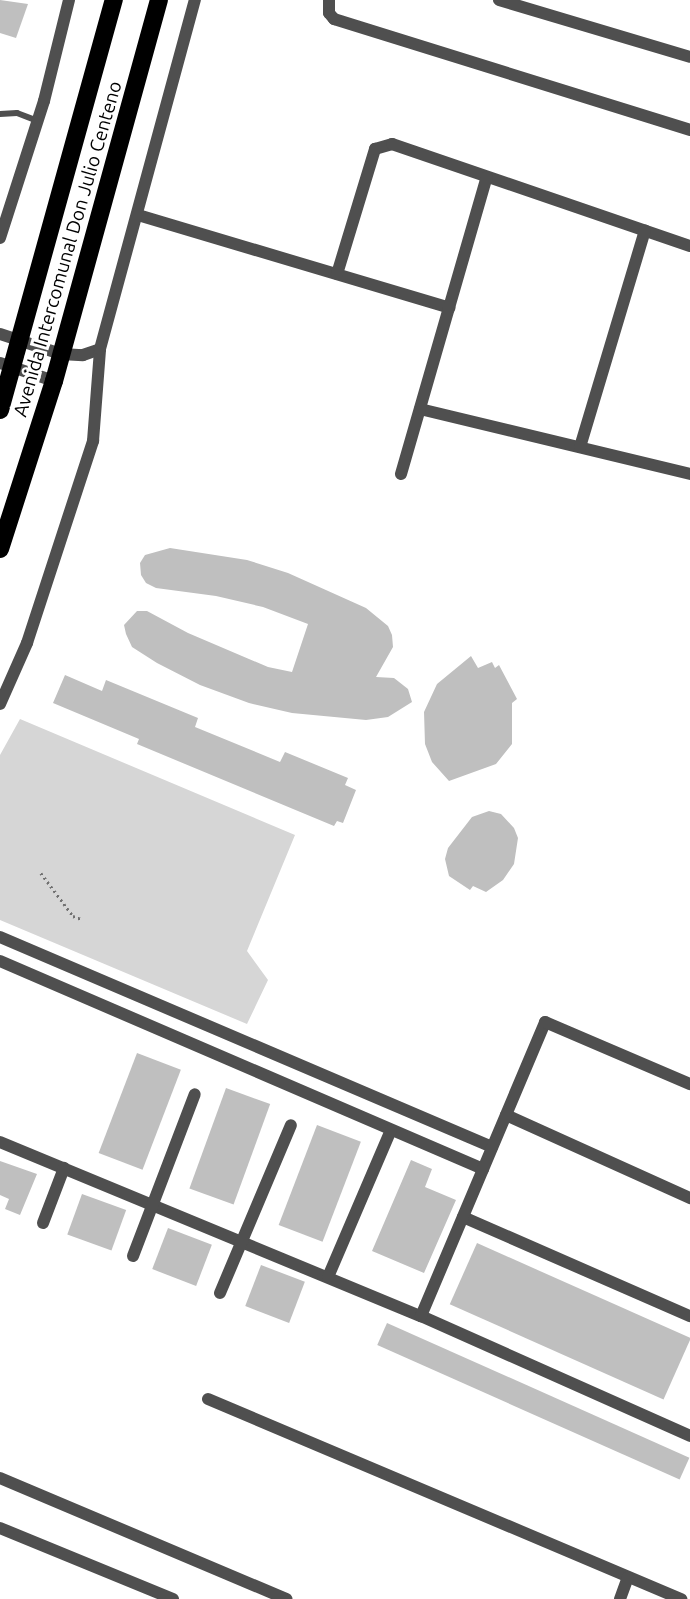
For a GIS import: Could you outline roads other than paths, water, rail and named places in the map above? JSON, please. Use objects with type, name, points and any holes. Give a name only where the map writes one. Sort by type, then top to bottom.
[{"type":"main road","name":"Avenida Intercomunal Don Julio Centeno","points":[[0,410],[7,366],[21,341],[114,0]]},
{"type":"main road","name":"Avenida Intercomunal Don Julio Centeno","points":[[0,549],[54,382],[159,0]]},
{"type":"street","points":[[0,238],[38,121],[69,0]]},
{"type":"street","points":[[0,704],[27,643],[93,441],[100,349],[195,0]]},
{"type":"street","points":[[328,0],[329,13],[334,19],[690,130]]},
{"type":"street","points":[[499,0],[690,57]]},
{"type":"street","points":[[337,274],[375,149],[392,144],[690,246]]},
{"type":"street","points":[[401,474],[487,177]]},
{"type":"street","points":[[138,215],[449,308]]},
{"type":"street","points":[[580,447],[645,231]]},
{"type":"street","points":[[0,334],[61,354],[83,355],[100,349]]},
{"type":"street","points":[[7,366],[54,382]]},
{"type":"street","points":[[420,409],[690,474]]},
{"type":"street","points":[[0,937],[492,1147]]},
{"type":"street","points":[[0,961],[483,1169]]},
{"type":"street","points":[[421,1316],[545,1022],[690,1084]]},
{"type":"street","points":[[219,1056],[227,1035]]},
{"type":"street","points":[[133,1256],[195,1094]]},
{"type":"street","points":[[506,1115],[690,1198]]},
{"type":"street","points":[[220,1293],[292,1125]]},
{"type":"street","points":[[328,1277],[391,1130]]},
{"type":"street","points":[[0,1142],[421,1316],[690,1436]]},
{"type":"street","points":[[43,1223],[64,1168]]},
{"type":"street","points":[[463,1217],[690,1316]]},
{"type":"street","points":[[208,1399],[681,1599]]},
{"type":"street","points":[[0,1478],[287,1599]]},
{"type":"street","points":[[0,1528],[173,1599]]},
{"type":"street","points":[[620,1599],[628,1577]]},
{"type":"lane","points":[[0,114],[16,113],[38,121]]}]
